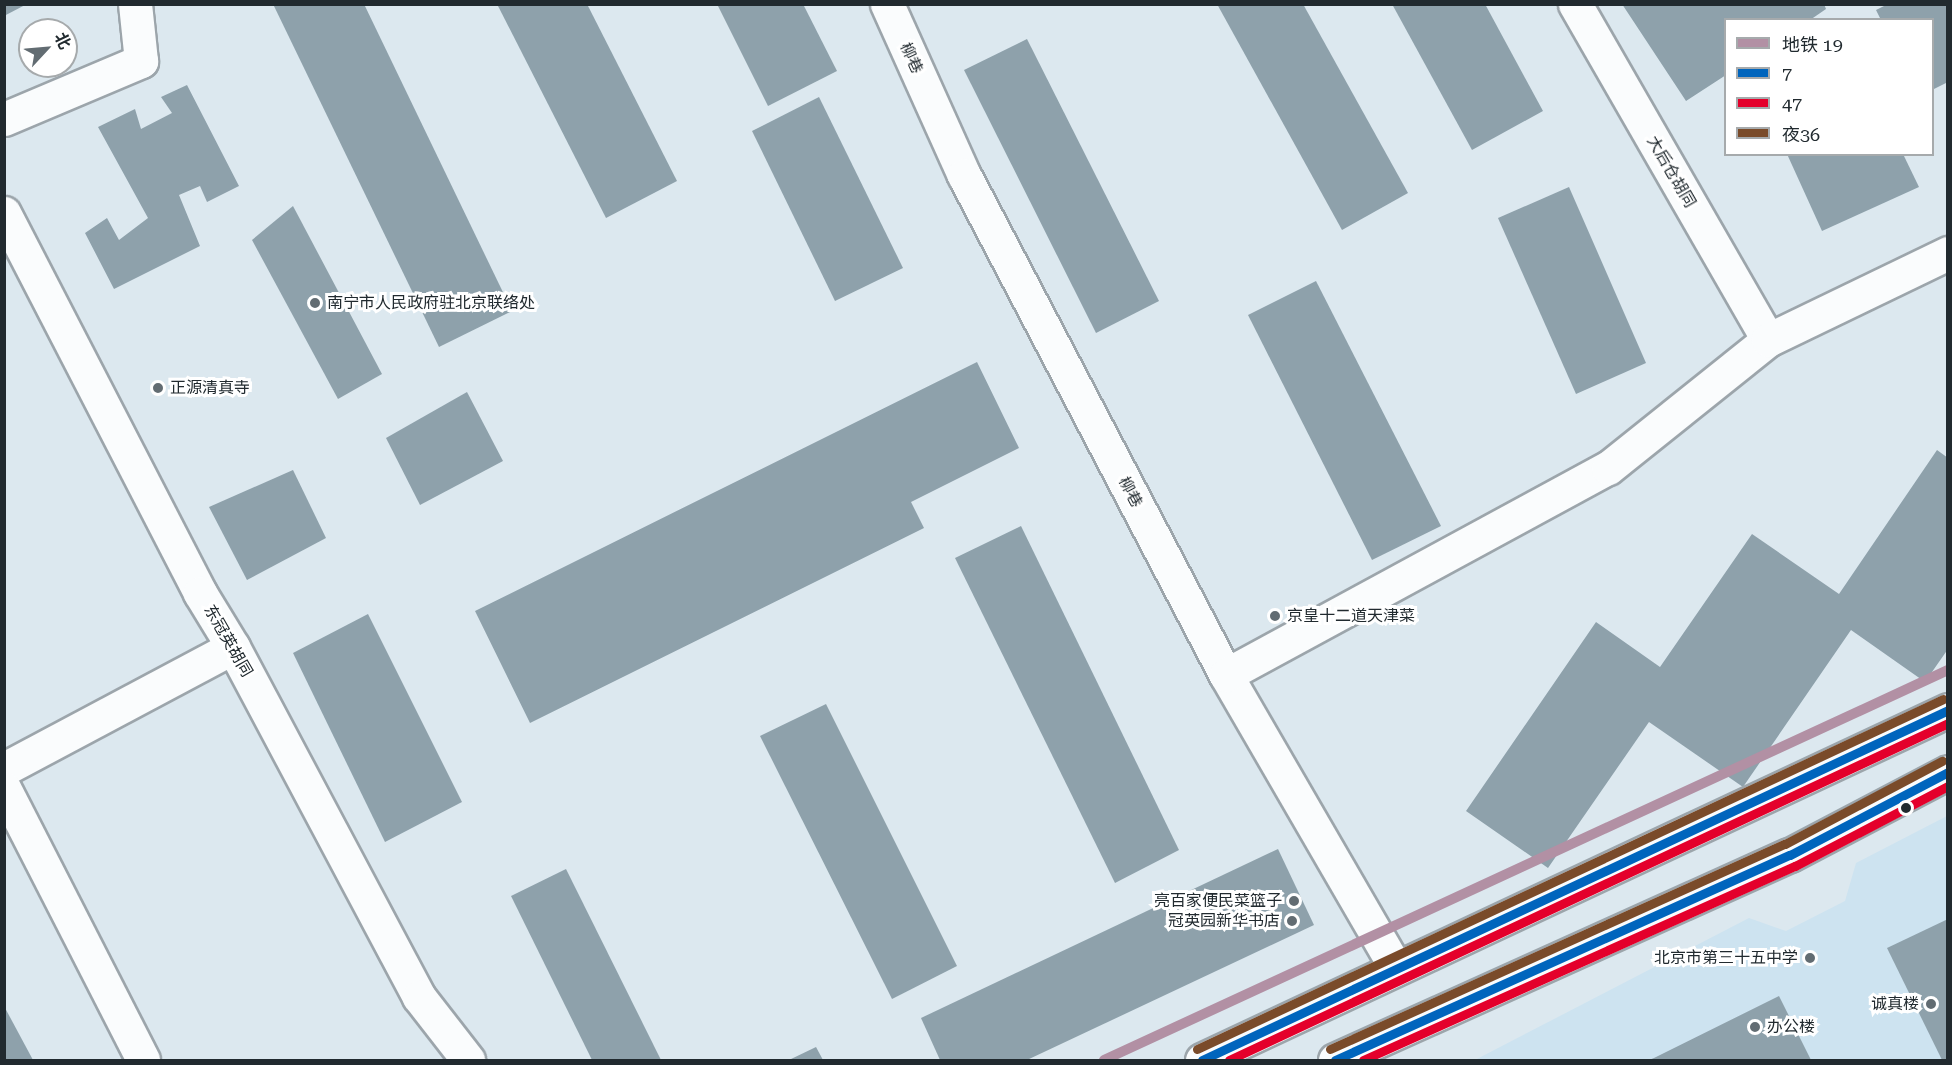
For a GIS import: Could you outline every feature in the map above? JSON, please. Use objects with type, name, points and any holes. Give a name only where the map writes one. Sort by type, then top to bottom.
[{"type":"street","points":[[4,119],[141,61],[135,4]]},
{"type":"street","name":"柳巷","points":[[886,4],[964,175],[1226,675],[1396,968]]},
{"type":"street","name":"大后仓胡同","points":[[1575,4],[1768,340]]},
{"type":"street","name":"东冠英胡同","points":[[4,213],[200,593],[234,647],[419,997],[468,1060]]},
{"type":"street","points":[[1226,675],[1608,468],[1768,340],[1947,253]]},
{"type":"street","points":[[4,769],[234,647]]},
{"type":"street","points":[[1202,1060],[1947,710]]},
{"type":"street","points":[[1335,1060],[1790,855],[1947,772]]},
{"type":"street","points":[[4,788],[143,1060]]},
{"type":"shaded area","name":"北京市第三十五中学","points":[[1947,816],[1947,1060],[1475,1060],[1749,918],[1786,931],[1845,901],[1856,863]]},
{"type":"building","points":[[4,4],[27,4],[4,16]]},
{"type":"building","points":[[273,4],[364,4],[512,311],[439,347]]},
{"type":"building","points":[[497,4],[587,4],[677,181],[606,218]]},
{"type":"building","points":[[717,4],[803,4],[837,71],[768,106]]},
{"type":"building","points":[[1217,4],[1303,4],[1408,193],[1342,230]]},
{"type":"building","points":[[1392,4],[1485,4],[1543,111],[1472,150]]},
{"type":"building","points":[[1622,4],[1824,4],[1826,9],[1813,18],[1724,18],[1724,76],[1686,101]]},
{"type":"building","points":[[1888,4],[1948,4],[1948,82],[1934,89],[1934,18],[1880,18],[1876,10]]},
{"type":"building","points":[[1027,39],[1159,301],[1096,333],[964,70]]},
{"type":"building","points":[[187,85],[239,186],[207,202],[200,186],[179,195],[200,246],[114,289],[85,233],[107,218],[119,240],[148,218],[98,127],[135,109],[141,129],[172,113],[161,97]]},
{"type":"building","points":[[819,97],[903,268],[835,301],[752,131]]},
{"type":"building","points":[[1788,156],[1904,156],[1919,187],[1822,231]]},
{"type":"building","points":[[1569,187],[1646,363],[1576,394],[1498,218]]},
{"type":"building","points":[[293,206],[382,374],[338,399],[252,240]]},
{"type":"building","points":[[1316,281],[1441,526],[1372,560],[1248,315]]},
{"type":"building","points":[[977,362],[1019,448],[911,502],[924,528],[530,723],[475,611]]},
{"type":"building","points":[[467,392],[503,461],[420,505],[386,438]]},
{"type":"building","points":[[1937,450],[1948,458],[1948,649],[1925,682],[1851,630],[1743,787],[1649,722],[1548,868],[1466,811],[1596,622],[1660,667],[1752,534],[1839,594]]},
{"type":"building","points":[[293,470],[326,538],[247,580],[209,507]]},
{"type":"building","points":[[1021,526],[1179,850],[1115,883],[955,558]]},
{"type":"building","points":[[368,614],[462,802],[385,842],[293,653]]},
{"type":"building","points":[[826,704],[957,966],[892,999],[760,736]]},
{"type":"building","points":[[1278,849],[1314,925],[1027,1060],[940,1060],[921,1018]]},
{"type":"building","points":[[566,869],[661,1060],[592,1060],[511,896]]},
{"type":"building","name":"诚真楼","points":[[1948,919],[1948,1060],[1942,1060],[1887,948]]},
{"type":"building","name":"办公楼","points":[[1779,996],[1811,1060],[1649,1060],[1654,1058]]},
{"type":"building","points":[[4,1006],[33,1060],[4,1060]]},
{"type":"building","points":[[816,1047],[823,1060],[789,1060]]},
{"type":"metro line","name":"19","points":[[1104,1060],[1948,670]]},
{"type":"transit line","name":"夜36","points":[[1197,1049],[1943,699]]},
{"type":"transit line","name":"7","points":[[1202,1060],[1948,710]]},
{"type":"transit line","name":"47","points":[[1229,1060],[1948,723]]},
{"type":"transit line","name":"夜36","points":[[1330,1049],[1785,844],[1942,761]]},
{"type":"transit line","name":"7","points":[[1335,1060],[1790,855],[1948,772]]},
{"type":"transit line","name":"47","points":[[1363,1060],[1795,866],[1948,786]]},
{"type":"place","name":"南宁市人民政府驻北京联络处","points":[[315,303]]},
{"type":"place","name":"正源清真寺","points":[[158,388]]},
{"type":"place","name":"京皇十二道天津菜","points":[[1275,616]]},
{"type":"place","name":"亮百家便民菜篮子","points":[[1294,901]]},
{"type":"place","name":"冠英园新华书店","points":[[1292,921]]},
{"type":"place","name":"北京市第三十五中学","points":[[1810,958]]},
{"type":"place","name":"诚真楼","points":[[1931,1004]]},
{"type":"place","name":"办公楼","points":[[1755,1027]]}]
